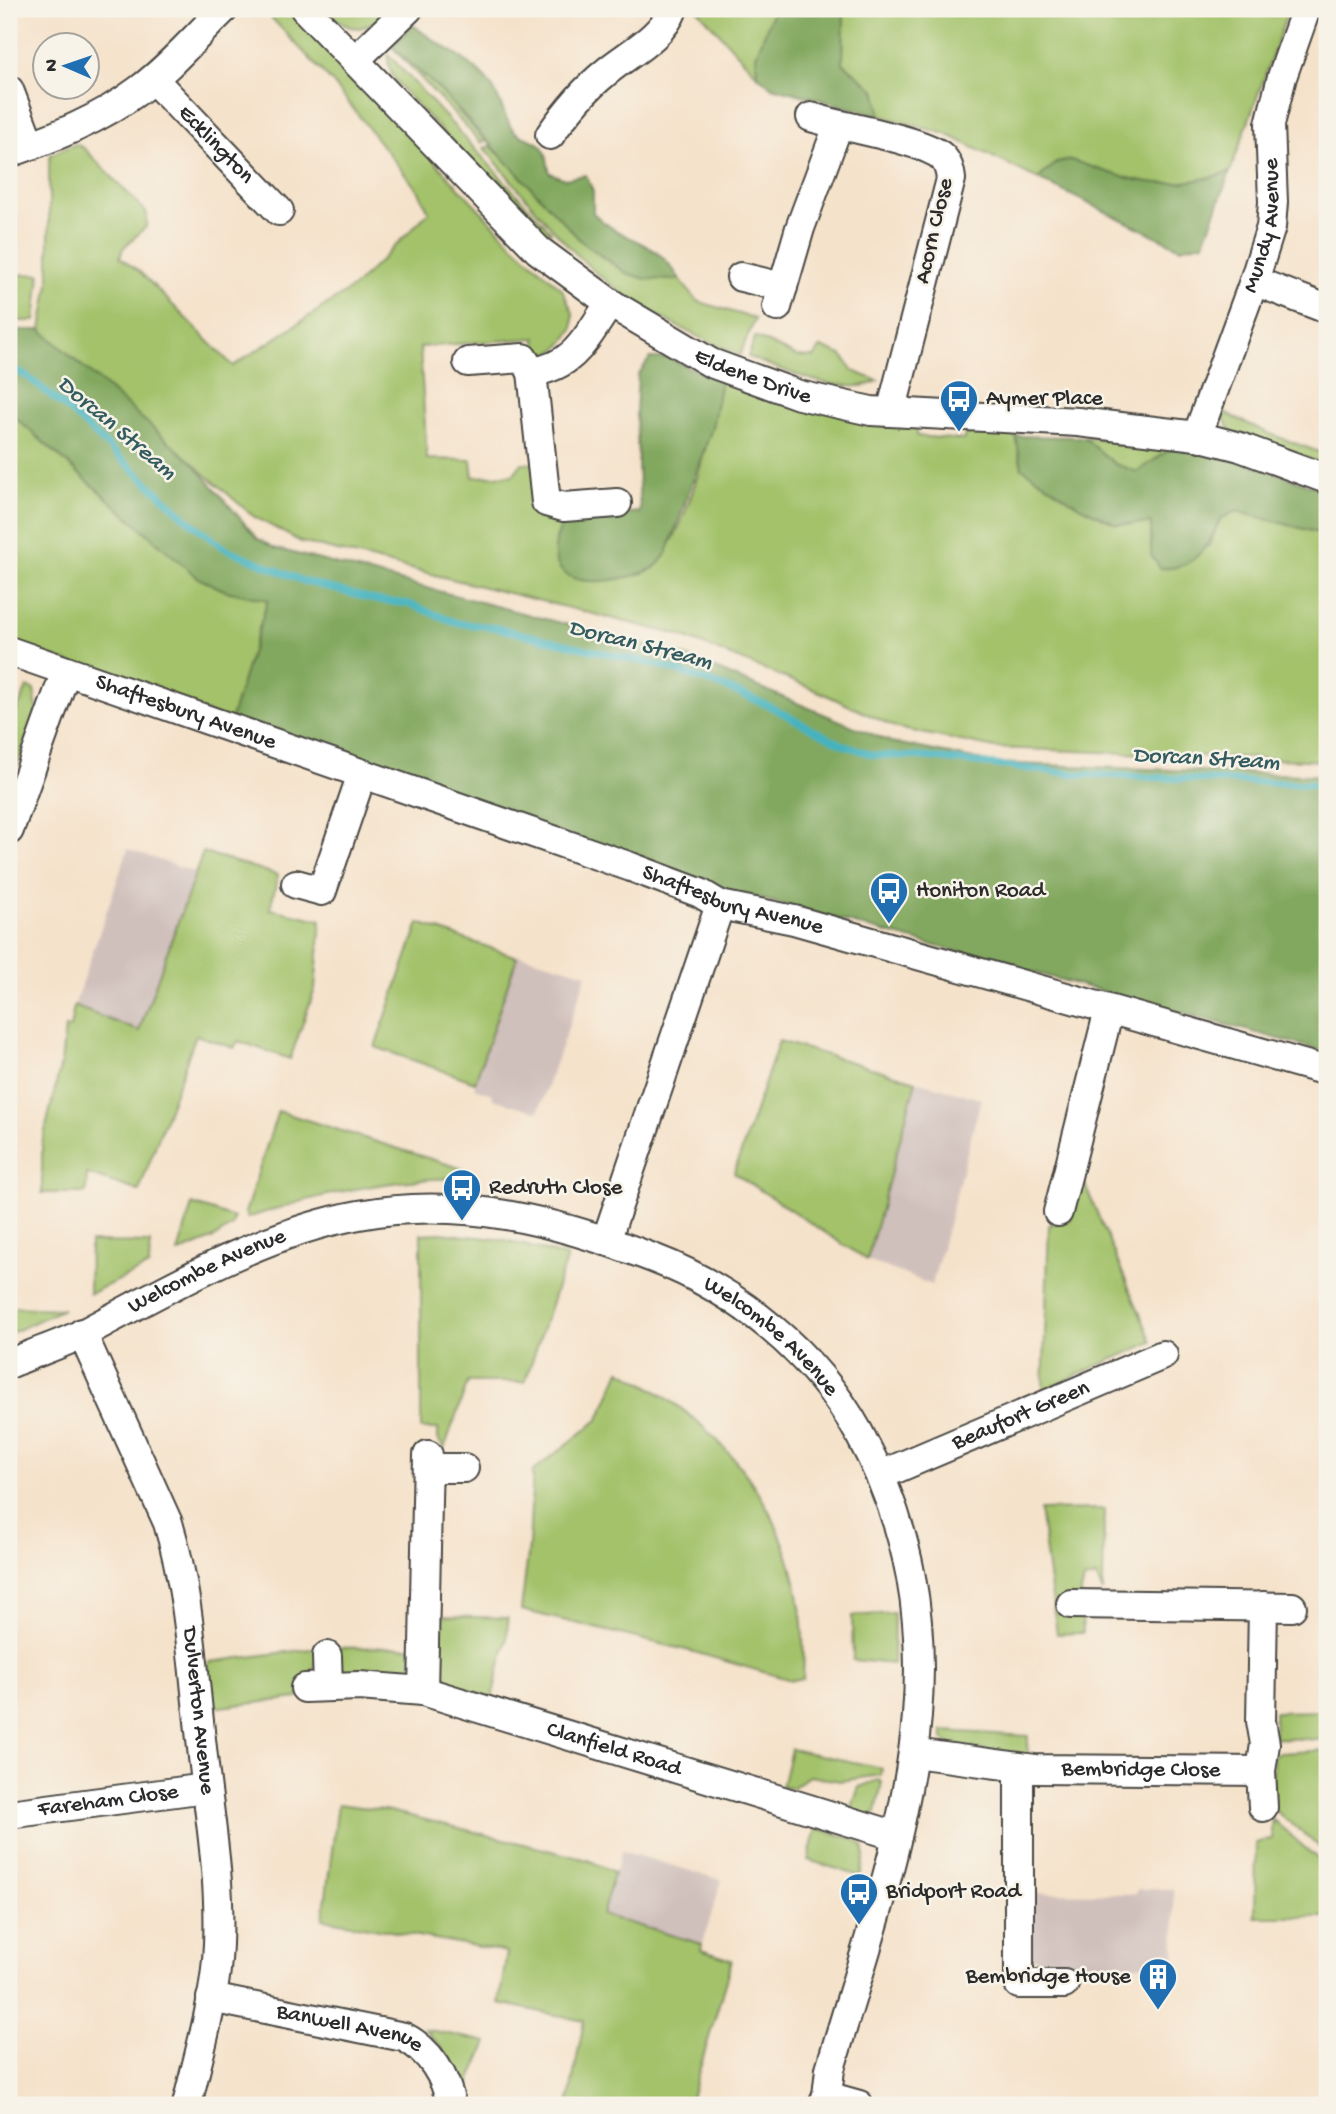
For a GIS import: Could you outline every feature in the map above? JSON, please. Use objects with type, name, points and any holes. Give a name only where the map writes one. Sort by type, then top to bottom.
[{"type":"street","points":[[9,90],[20,149],[94,119],[153,79],[224,9]]},
{"type":"street","name":"Eldene Drive","points":[[305,9],[538,250],[564,272],[676,344],[737,373],[799,395],[891,412],[1078,422],[1197,436],[1240,447],[1327,479]]},
{"type":"street","points":[[355,60],[408,9]]},
{"type":"street","points":[[550,135],[582,93],[651,38],[673,9]]},
{"type":"street","name":"Mundy Avenue","points":[[1197,436],[1271,227],[1273,202],[1270,124],[1282,77],[1306,9]]},
{"type":"street","name":"Ecklington","points":[[153,79],[279,211]]},
{"type":"street","name":"Acorn Close","points":[[811,117],[920,146],[940,155],[950,169],[951,179],[891,412]]},
{"type":"street","points":[[741,277],[780,297],[800,228],[838,126]]},
{"type":"street","points":[[1254,281],[1327,309]]},
{"type":"street","points":[[532,372],[551,369],[570,358],[610,303]]},
{"type":"street","points":[[468,362],[523,358],[532,372],[546,502],[564,506],[617,503]]},
{"type":"street","name":"Shaftesbury Avenue","points":[[9,652],[631,867],[700,893],[720,905],[772,914],[1327,1071]]},
{"type":"street","points":[[9,830],[66,671]]},
{"type":"street","points":[[296,884],[323,891],[362,774]]},
{"type":"street","points":[[606,1241],[720,905]]},
{"type":"street","points":[[1058,1212],[1109,1010]]},
{"type":"street","name":"Welcombe Avenue","points":[[9,1364],[82,1334],[148,1298],[282,1236],[355,1215],[412,1209],[470,1208],[520,1216],[606,1241],[696,1277],[775,1331],[835,1395],[881,1475],[907,1550],[919,1622],[920,1691],[914,1753],[881,1904],[829,2073],[825,2101]]},
{"type":"street","name":"Dulverton Avenue","points":[[82,1334],[159,1500],[175,1545],[219,1890],[218,1946],[211,1997],[187,2105]]},
{"type":"street","name":"Beaufort Green","points":[[881,1475],[1163,1355]]},
{"type":"street","points":[[423,1691],[428,1461],[464,1468]]},
{"type":"street","points":[[1084,1596],[1292,1607]]},
{"type":"street","points":[[1263,1606],[1263,1807]]},
{"type":"street","name":"Clanfield Road","points":[[327,1656],[317,1687],[423,1691],[897,1836]]},
{"type":"street","name":"Bembridge Close","points":[[914,1753],[1019,1768],[1261,1771]]},
{"type":"street","points":[[1019,1768],[1019,1984],[1064,1984]]},
{"type":"street","name":"Fareham Close","points":[[9,1814],[206,1787]]},
{"type":"street","name":"Banwell Avenue","points":[[211,1997],[404,2037],[424,2050],[437,2067],[451,2105]]},
{"type":"street","points":[[825,2101],[859,2105]]},
{"type":"shaded area","points":[[128,849],[196,873],[139,1032],[74,1006]]},
{"type":"shaded area","points":[[517,954],[587,974],[538,1112],[493,1099],[492,1094],[474,1088]]},
{"type":"shaded area","points":[[916,1081],[981,1099],[932,1285],[867,1260]]},
{"type":"shaded area","points":[[622,1851],[722,1880],[702,1944],[601,1915]]},
{"type":"shaded area","points":[[1137,1889],[1174,1889],[1175,1965],[1045,1965],[1030,1955],[1030,1893],[1136,1894]]},
{"type":"green space","points":[[263,9],[291,9],[513,245],[562,289],[573,313],[573,328],[566,339],[559,348],[544,354],[537,355],[536,338],[420,347],[427,459],[471,460],[473,477],[513,475],[522,463],[532,463],[564,519],[556,539],[654,568],[678,529],[688,505],[711,427],[721,381],[784,403],[917,428],[917,436],[964,440],[965,432],[1016,436],[1022,468],[1079,506],[1116,524],[1152,523],[1151,555],[1209,546],[1220,519],[1236,511],[1327,535],[1327,761],[995,748],[897,728],[820,692],[679,635],[301,542],[253,516],[41,330],[49,283],[49,162],[51,154],[76,144],[84,148],[147,213],[146,227],[123,248],[120,257],[140,272],[233,366],[355,286],[429,212],[419,192],[332,82]]},
{"type":"green space","points":[[325,9],[391,9],[374,23],[358,28],[342,23]]},
{"type":"green space","points":[[697,9],[774,9],[756,56],[757,75]]},
{"type":"green space","points":[[774,9],[844,9],[843,63],[875,90],[881,116],[772,87],[757,75],[756,56]]},
{"type":"green space","points":[[844,9],[1289,9],[1230,172],[1193,183],[1163,185],[1056,163],[1038,179],[946,134],[881,116],[875,90],[843,63]]},
{"type":"green space","points":[[412,24],[482,75],[493,89],[514,131],[535,141],[544,150],[550,173],[565,179],[586,175],[593,191],[593,213],[605,224],[660,255],[680,280],[646,279],[626,273],[581,241],[438,88],[392,47]]},
{"type":"green space","points":[[392,47],[438,88],[485,141],[481,143]]},
{"type":"green space","points":[[388,54],[551,232],[544,238],[409,97],[391,72]]},
{"type":"green space","points":[[490,146],[523,176],[581,241],[617,267],[646,279],[680,280],[697,301],[755,319],[740,355],[667,321],[600,276],[555,231],[484,148]]},
{"type":"green space","points":[[1071,160],[1149,182],[1185,182],[1230,172],[1204,243],[1180,248],[1038,179],[1056,163]]},
{"type":"green space","points":[[40,274],[35,321],[9,321],[9,275]]},
{"type":"green space","points":[[9,330],[41,330],[193,463],[257,538],[274,548],[679,654],[891,742],[993,763],[1327,776],[1327,1052],[725,889],[230,721],[268,600],[226,591],[198,578],[9,412]]},
{"type":"green space","points":[[755,337],[796,356],[814,357],[821,347],[842,355],[853,371],[878,381],[865,385],[831,384],[777,368],[748,357]]},
{"type":"green space","points":[[650,358],[667,358],[721,381],[712,428],[667,553],[654,568],[628,577],[597,581],[569,576],[560,568],[555,556],[556,542],[564,519],[640,512],[636,413],[638,375]]},
{"type":"green space","points":[[1221,411],[1270,434],[1327,455],[1327,465],[1236,434],[1229,429]]},
{"type":"green space","points":[[9,412],[198,578],[226,591],[268,600],[230,721],[9,641]]},
{"type":"green space","points":[[1016,436],[1083,437],[1115,464],[1137,472],[1173,447],[1224,455],[1327,491],[1327,535],[1236,511],[1220,519],[1205,547],[1191,561],[1172,568],[1160,568],[1151,555],[1151,523],[1116,524],[1079,506],[1022,468]]},
{"type":"green space","points":[[1083,437],[1173,447],[1137,472],[1115,464]]},
{"type":"green space","points":[[27,687],[34,690],[37,709],[14,775],[9,773],[9,729]]},
{"type":"green space","points":[[203,852],[278,875],[270,909],[321,920],[315,989],[290,1059],[238,1041],[234,1048],[196,1035],[139,1191],[87,1174],[86,1193],[42,1193],[42,1144],[61,1064],[65,1028],[70,1028],[74,1006],[139,1031]]},
{"type":"green space","points":[[419,923],[517,957],[475,1082],[375,1047]]},
{"type":"green space","points":[[779,1041],[916,1081],[867,1260],[734,1173]]},
{"type":"green space","points":[[278,1111],[463,1169],[455,1178],[375,1185],[298,1202],[247,1218],[245,1213]]},
{"type":"green space","points":[[1080,1173],[1152,1342],[1043,1390],[1049,1225],[1071,1219]]},
{"type":"green space","points":[[192,1204],[234,1218],[232,1226],[212,1239],[178,1253]]},
{"type":"green space","points":[[441,1233],[505,1240],[567,1257],[525,1382],[468,1382],[444,1449],[438,1439],[438,1429],[421,1429],[421,1234]]},
{"type":"green space","points":[[90,1242],[150,1243],[149,1266],[89,1294]]},
{"type":"green space","points":[[9,1307],[63,1309],[9,1334]]},
{"type":"green space","points":[[620,1370],[663,1396],[701,1425],[734,1459],[760,1496],[781,1536],[795,1581],[802,1628],[803,1679],[791,1680],[694,1652],[521,1610],[529,1546],[533,1471],[599,1419]]},
{"type":"green space","points":[[1104,1509],[1103,1592],[1096,1577],[1084,1580],[1081,1592],[1083,1633],[1057,1634],[1040,1510]]},
{"type":"green space","points":[[894,1613],[893,1664],[853,1660],[852,1616]]},
{"type":"green space","points":[[440,1616],[508,1618],[507,1637],[492,1698],[458,1686],[443,1672],[439,1651]]},
{"type":"green space","points":[[416,1647],[410,1669],[401,1676],[366,1677],[349,1674],[342,1669],[330,1648]]},
{"type":"green space","points":[[319,1648],[315,1667],[298,1698],[212,1708],[208,1662]]},
{"type":"green space","points":[[1327,1711],[1327,1740],[1275,1738],[1274,1712]]},
{"type":"green space","points":[[943,1731],[1028,1736],[1028,1758],[949,1744],[943,1739]]},
{"type":"green space","points":[[791,1749],[882,1768],[881,1775],[840,1781],[809,1776],[792,1788],[782,1787]]},
{"type":"green space","points":[[1327,1750],[1327,1853],[1273,1809],[1273,1757],[1279,1753]]},
{"type":"green space","points":[[878,1780],[882,1782],[876,1813],[868,1816],[851,1810],[859,1787]]},
{"type":"green space","points":[[338,1804],[390,1811],[588,1860],[614,1872],[602,1915],[702,1944],[701,1950],[732,1960],[689,2105],[568,2105],[584,2021],[499,2003],[507,1952],[323,1919]]},
{"type":"green space","points":[[1272,1819],[1327,1867],[1327,1917],[1255,1917],[1256,1843],[1272,1839]]},
{"type":"green space","points":[[816,1828],[853,1839],[863,1846],[865,1857],[860,1876],[808,1860]]},
{"type":"green space","points":[[425,2029],[487,2042],[465,2094],[451,2059]]},
{"type":"waterway","name":"Dorcan Stream","points":[[9,367],[28,377],[66,408],[188,520],[224,548],[303,581],[375,600],[409,604],[457,623],[492,627],[665,667],[769,706],[841,744],[873,755],[924,757],[1075,774],[1327,785]]},
{"type":"place","name":"Aymer Place","points":[[959,433]]},
{"type":"place","name":"Honiton Road","points":[[889,925]]},
{"type":"place","name":"Redruth Close","points":[[462,1222]]},
{"type":"place","name":"Bridport Road","points":[[859,1926]]},
{"type":"place","name":"Bembridge House","points":[[1158,2011]]}]
